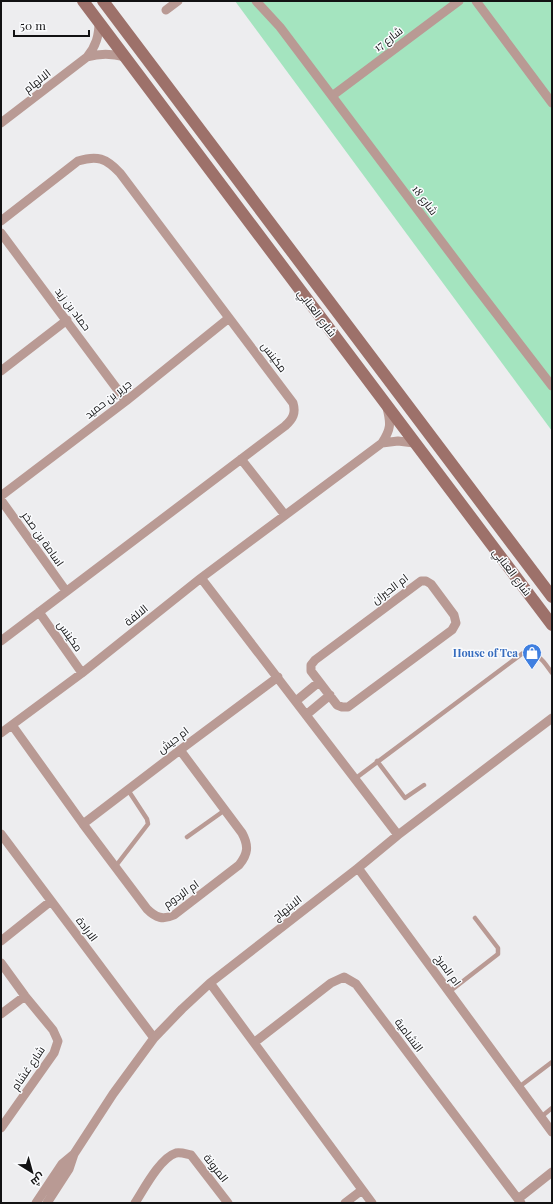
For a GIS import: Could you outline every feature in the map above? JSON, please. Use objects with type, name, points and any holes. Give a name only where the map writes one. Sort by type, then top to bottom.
[{"type":"street","name":"شارع العنابي","points":[[83,1],[552,625]]},
{"type":"street","name":"شارع العنابي","points":[[103,1],[552,597]]},
{"type":"street","points":[[166,10],[178,1]]},
{"type":"street","name":"شارع 18","points":[[256,1],[280,27],[552,386]]},
{"type":"street","name":"شارع 18","points":[[265,1],[280,27]]},
{"type":"street","name":"شارع 17","points":[[332,96],[459,1]]},
{"type":"street","points":[[476,1],[552,103]]},
{"type":"street","name":"الالهام","points":[[1,123],[87,57],[96,44],[99,22]]},
{"type":"street","name":"الالهام","points":[[87,57],[102,54],[125,57]]},
{"type":"street","name":"مكينس","points":[[1,221],[78,161],[90,157],[102,159],[112,165],[120,173],[203,281],[229,318],[294,403],[295,409],[294,416],[291,421],[1,641]]},
{"type":"street","name":"حماد بن زيد","points":[[1,233],[126,401]]},
{"type":"street","name":"جرير بن حميد","points":[[1,496],[126,401],[229,318]]},
{"type":"street","points":[[1,371],[67,320]]},
{"type":"street","name":"الالفة","points":[[1,733],[82,673],[201,578],[382,443],[390,428],[387,406]]},
{"type":"street","points":[[382,443],[398,441],[414,443]]},
{"type":"street","points":[[242,459],[285,515]]},
{"type":"street","name":"اسامة بن صخر","points":[[1,500],[66,591]]},
{"type":"street","points":[[201,578],[356,778],[398,835]]},
{"type":"street","name":"ام الحيران","points":[[421,581],[426,581],[431,584],[454,615],[456,623],[452,630],[348,707],[337,705],[330,695],[311,671],[311,665],[315,660],[421,581]]},
{"type":"street","name":"مكينس","points":[[39,612],[82,673]]},
{"type":"street","name":"ام حيش","points":[[83,824],[278,677]]},
{"type":"street","points":[[296,701],[320,682]]},
{"type":"street","points":[[306,715],[330,695]]},
{"type":"street","name":"الابتهاج","points":[[52,1201],[69,1169],[74,1154],[114,1094],[154,1038],[182,1009],[210,983],[398,835],[552,718]]},
{"type":"street","name":"ام الردوم","points":[[12,725],[83,824],[147,909],[153,915],[160,918],[168,918],[174,915],[239,865],[245,858],[248,848],[247,841],[180,750]]},
{"type":"street","name":"الارادة","points":[[1,834],[154,1038]]},
{"type":"street","name":"ام المرخ","points":[[358,868],[552,1132]]},
{"type":"street","points":[[1,941],[51,901]]},
{"type":"street","name":"شارع غشام","points":[[1,962],[25,996],[53,1030],[58,1041],[54,1053],[1,1128]]},
{"type":"street","name":"النشامية","points":[[255,1042],[331,983],[344,977],[356,984],[519,1201],[552,1172]]},
{"type":"street","points":[[210,983],[255,1042],[372,1203]]},
{"type":"street","points":[[1,1014],[25,996]]},
{"type":"street","name":"المرونة","points":[[135,1203],[161,1164],[167,1157],[176,1153],[191,1155],[228,1203]]},
{"type":"street","name":"الابتهاج","points":[[36,1203],[62,1164],[74,1154]]},
{"type":"street","points":[[345,1203],[362,1190]]},
{"type":"lane","points":[[356,778],[524,653],[538,655],[552,673]]},
{"type":"lane","points":[[377,761],[405,798],[424,785]]},
{"type":"lane","points":[[115,867],[148,824],[128,790]]},
{"type":"lane","points":[[187,837],[225,810]]},
{"type":"lane","points":[[449,992],[498,954],[498,948],[475,918]]},
{"type":"lane","points":[[519,1087],[552,1062]]},
{"type":"lane","points":[[541,1117],[552,1108]]},
{"type":"green space","points":[[235,1],[552,1],[552,431]]},
{"type":"place","name":"House of Tea","points":[[532,670]]}]
